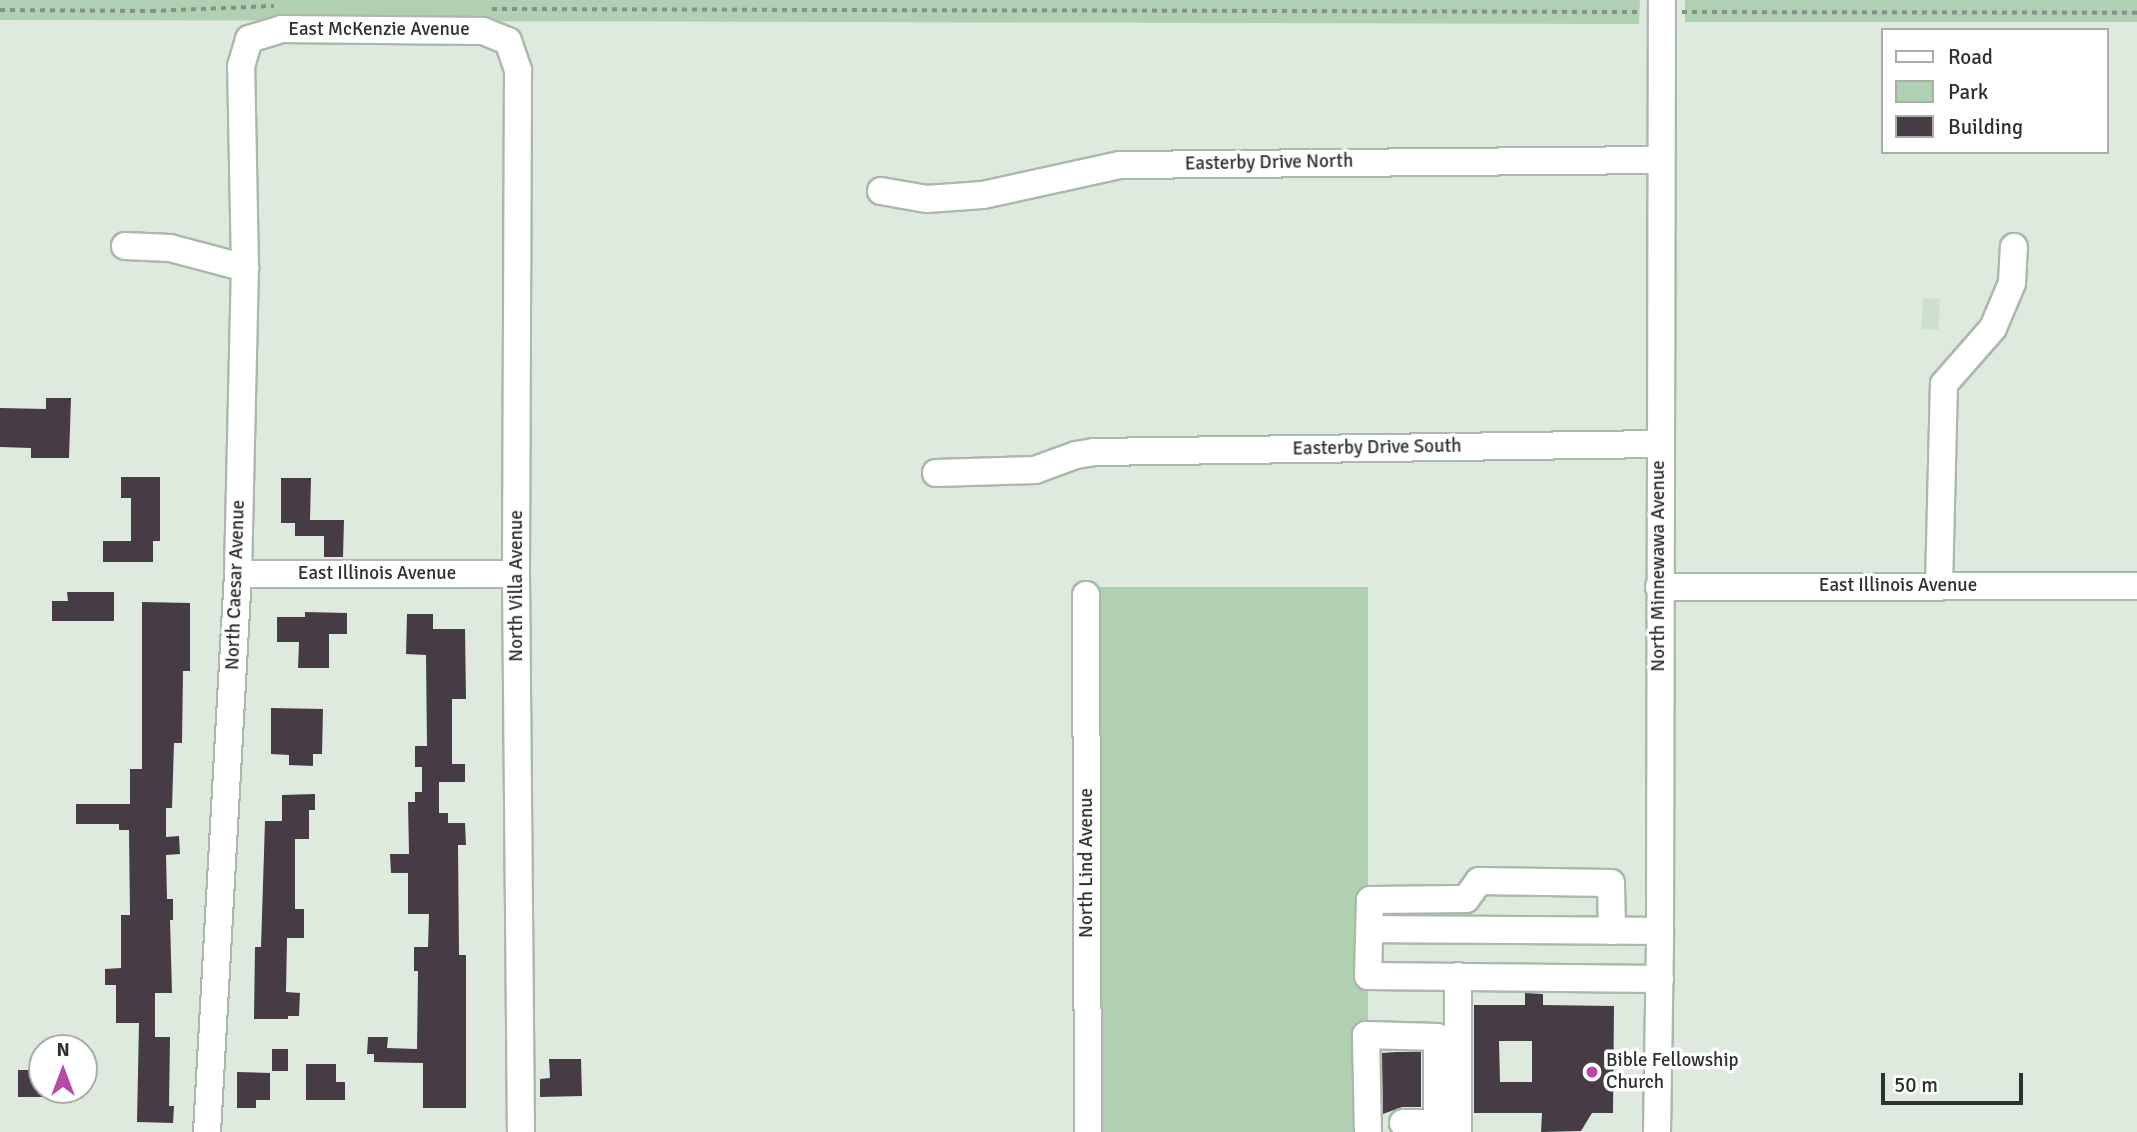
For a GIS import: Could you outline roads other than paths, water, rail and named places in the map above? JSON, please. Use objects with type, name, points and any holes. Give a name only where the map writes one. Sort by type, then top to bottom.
[{"type":"street","name":"North Minnewawa Avenue","points":[[1657,1132],[1660,979],[1662,6]]},
{"type":"street","name":"East McKenzie Avenue","points":[[249,39],[281,29],[483,31],[508,41]]},
{"type":"street","name":"North Caesar Avenue","points":[[207,1132],[238,574],[245,268],[241,66],[249,39]]},
{"type":"street","name":"North Villa Avenue","points":[[508,41],[518,70],[516,573],[521,1132]]},
{"type":"street","name":"Easterby Drive North","points":[[881,191],[927,199],[983,195],[1120,165],[1661,160]]},
{"type":"street","points":[[125,246],[170,248],[245,268]]},
{"type":"street","points":[[1940,586],[1944,384],[1993,328],[2012,283],[2014,247]]},
{"type":"street","name":"Easterby Drive South","points":[[936,473],[1035,470],[1076,455],[1094,453],[1659,444]]},
{"type":"street","name":"East Illinois Avenue","points":[[238,574],[516,573]]},
{"type":"street","name":"East Illinois Avenue","points":[[1659,587],[2137,586]]},
{"type":"street","name":"North Lind Avenue","points":[[1086,595],[1088,1132]]},
{"type":"street","points":[[1612,931],[1611,883],[1479,881],[1466,899],[1370,900],[1368,976],[1660,979]]},
{"type":"street","points":[[1370,929],[1660,931]]},
{"type":"street","points":[[1444,1129],[1458,976]]},
{"type":"street","points":[[1368,1132],[1366,1035],[1437,1037],[1444,1129]]},
{"type":"street","points":[[1403,1123],[1444,1129]]},
{"type":"place","name":"Bible Fellowship Church","points":[[1592,1072]]}]
